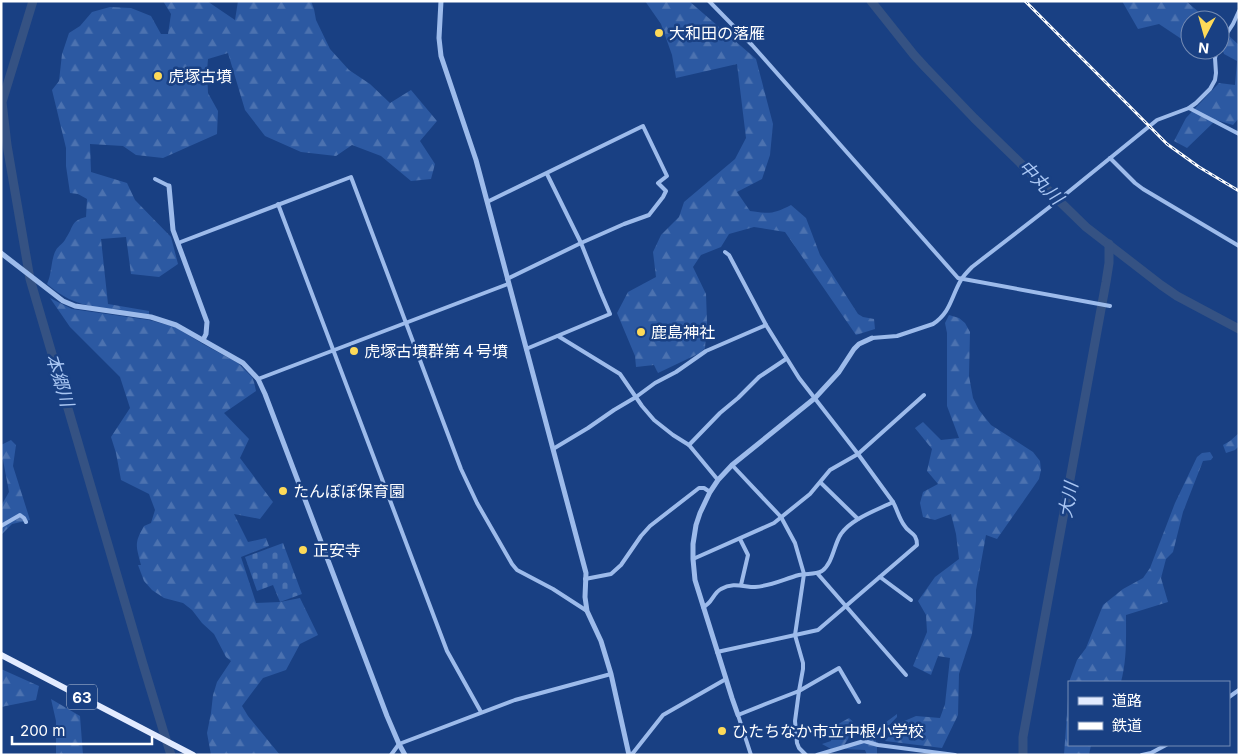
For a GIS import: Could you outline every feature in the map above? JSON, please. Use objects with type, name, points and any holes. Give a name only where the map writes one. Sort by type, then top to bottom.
[{"type":"main road","name":"63","points":[[1,655],[193,755]]},
{"type":"street","points":[[441,1],[439,38],[441,56],[476,160],[586,573],[585,597],[587,611],[601,641],[611,674],[630,755],[663,715],[726,679]]},
{"type":"street","points":[[708,1],[752,45],[958,278],[1110,306]]},
{"type":"street","points":[[1230,29],[1239,11]]},
{"type":"street","points":[[1233,24],[1239,29]]},
{"type":"street","points":[[751,755],[695,580],[693,544],[696,525],[703,506],[718,480],[732,465],[815,398],[840,372],[859,344],[872,338],[890,338],[933,324],[949,308],[961,280],[972,266],[1157,120],[1189,108],[1196,103],[1210,89],[1215,80],[1215,60]]},
{"type":"street","points":[[1189,108],[1239,134]]},
{"type":"street","points":[[258,379],[406,323],[508,281],[581,243],[649,215],[666,191],[658,183],[667,176],[643,126],[548,174],[487,202]]},
{"type":"street","points":[[1110,158],[1143,189],[1239,246]]},
{"type":"street","points":[[526,349],[610,314],[581,243],[548,174]]},
{"type":"street","points":[[178,243],[351,177],[461,469],[477,503],[517,570],[553,589],[587,611]]},
{"type":"street","points":[[155,179],[169,186],[173,230],[207,322],[206,334],[203,340]]},
{"type":"street","points":[[278,204],[447,651],[481,712]]},
{"type":"street","points":[[717,652],[818,630],[918,545],[916,536],[904,526],[893,502],[786,359],[729,255],[724,252]]},
{"type":"street","points":[[1,253],[63,301],[75,306],[151,317],[176,325],[243,364],[258,379],[266,394],[387,716],[404,755]]},
{"type":"street","points":[[553,449],[706,352],[766,325]]},
{"type":"street","points":[[558,336],[620,374],[642,406],[659,424],[689,446],[718,480]]},
{"type":"street","points":[[689,446],[720,413],[759,377],[786,359]]},
{"type":"street","points":[[693,559],[774,523],[810,494],[830,470],[858,454],[924,395]]},
{"type":"street","points":[[732,465],[781,517],[795,543],[804,574],[795,635],[803,663],[796,721],[797,743],[806,755]]},
{"type":"street","points":[[821,482],[858,520]]},
{"type":"street","points":[[585,579],[611,574],[621,565],[650,526],[699,488],[704,488],[710,492]]},
{"type":"street","points":[[703,607],[708,606],[721,588],[736,584],[756,587],[771,585],[804,574],[817,573],[826,567],[841,534],[846,528],[893,502]]},
{"type":"street","points":[[1,526],[20,515],[26,522]]},
{"type":"street","points":[[740,539],[748,555],[741,585]]},
{"type":"street","points":[[817,573],[906,675]]},
{"type":"street","points":[[880,577],[911,600]]},
{"type":"street","points":[[738,716],[768,702],[799,691],[839,668],[859,702]]},
{"type":"street","points":[[391,755],[399,744],[481,712],[515,700],[611,674]]},
{"type":"street","points":[[817,755],[864,741],[878,745],[955,755]]},
{"type":"street","points":[[1142,755],[1164,746]]},
{"type":"green space","points":[[163,1],[207,1],[235,20],[238,1],[311,1],[316,20],[330,49],[349,70],[370,84],[390,103],[411,90],[437,121],[420,141],[435,164],[431,179],[411,181],[381,156],[352,145],[336,156],[301,152],[265,136],[245,110],[228,53],[208,59],[208,93],[218,111],[217,134],[163,158],[136,155],[123,146],[90,144],[91,172],[127,183],[135,200],[171,237],[178,264],[159,277],[131,274],[126,237],[101,239],[108,304],[149,311],[149,316],[88,305],[60,294],[47,284],[53,257],[77,220],[86,217],[87,199],[78,194],[70,193],[66,166],[66,148],[52,90],[59,81],[62,54],[69,33],[80,26],[92,12],[110,7],[131,8],[151,16],[161,34],[168,34],[171,14]]},
{"type":"green space","points":[[645,1],[689,1],[756,59],[773,124],[770,155],[762,179],[737,192],[750,211],[771,212],[791,205],[806,218],[820,255],[858,314],[874,319],[875,329],[856,335],[785,232],[754,227],[729,234],[721,247],[701,255],[693,267],[706,294],[707,322],[705,348],[700,353],[658,373],[654,365],[636,367],[635,356],[617,313],[628,292],[656,277],[653,252],[661,235],[679,217],[684,202],[735,159],[746,138],[737,64],[676,78],[672,55],[661,24]]},
{"type":"green space","points":[[1122,1],[1186,1],[1196,10],[1180,10],[1180,38],[1159,24],[1138,29]]},
{"type":"green space","points":[[1230,37],[1239,45],[1239,118],[1233,125],[1216,120],[1187,148],[1174,141],[1186,118],[1219,83],[1235,85],[1237,61],[1230,57]]},
{"type":"green space","points":[[50,298],[72,309],[149,320],[175,327],[238,363],[252,377],[256,391],[224,413],[249,439],[240,458],[273,502],[260,519],[234,514],[248,542],[266,538],[269,546],[241,557],[256,603],[280,602],[300,598],[318,635],[300,644],[286,670],[263,678],[242,706],[280,755],[211,755],[207,733],[213,695],[217,682],[231,661],[226,657],[214,634],[192,610],[183,603],[164,598],[152,590],[144,581],[138,565],[141,565],[137,541],[144,526],[151,523],[155,510],[149,494],[121,480],[111,437],[130,408],[120,377],[70,327]]},
{"type":"green space","points":[[949,315],[959,318],[965,323],[970,332],[969,376],[973,398],[979,410],[991,425],[1033,452],[1040,461],[1041,470],[1039,479],[997,539],[986,535],[976,590],[972,634],[959,674],[958,715],[942,748],[885,741],[902,722],[916,716],[940,718],[945,704],[950,658],[938,656],[931,675],[913,666],[927,632],[926,615],[918,601],[935,577],[959,559],[951,514],[935,520],[923,517],[920,503],[923,492],[938,484],[927,471],[932,449],[915,428],[923,422],[941,440],[959,438],[947,406],[947,333],[945,323]]},
{"type":"green space","points":[[1239,433],[1239,446],[1235,450],[1226,453],[1223,445]]},
{"type":"green space","points":[[11,440],[16,445],[13,466],[30,520],[12,524],[1,535],[1,506],[9,492],[3,460],[1,460],[1,445]]},
{"type":"green space","points":[[1210,452],[1213,457],[1211,460],[1203,461],[1183,512],[1173,552],[1166,559],[1161,578],[1168,602],[1126,615],[1125,657],[1121,681],[1069,681],[1077,660],[1086,648],[1103,605],[1123,589],[1143,578],[1150,568],[1175,503],[1197,457],[1202,453]]},
{"type":"green space","points":[[283,543],[302,594],[280,602],[273,585],[257,591],[245,557]]},
{"type":"green space","points":[[1,669],[39,686],[36,700],[1,707]]},
{"type":"green space","points":[[51,699],[80,716],[83,755],[56,755],[56,721]]},
{"type":"green space","points":[[1068,699],[1068,746],[1091,746],[1089,755],[1064,755]]},
{"type":"green space","points":[[897,714],[897,717],[876,739],[876,743],[863,740],[854,730],[844,745],[831,749],[822,744],[831,741],[833,727],[849,718],[865,733],[870,734]]},
{"type":"green space","points":[[863,742],[877,746],[877,755],[867,755],[865,750],[844,749]]},
{"type":"waterway","name":"本郷川","points":[[33,1],[2,102],[7,145],[30,279],[171,755]]},
{"type":"waterway","name":"中丸川","points":[[871,1],[925,67],[974,118],[1086,227],[1177,296],[1239,329]]},
{"type":"waterway","name":"大川","points":[[1023,755],[1023,737],[1106,282],[1109,244]]},
{"type":"railway","points":[[1025,1],[1167,144],[1199,167],[1239,191]]},
{"type":"place","name":"大和田の落雁","points":[[659,33]]},
{"type":"place","name":"虎塚古墳","points":[[158,76]]},
{"type":"place","name":"鹿島神社","points":[[641,332]]},
{"type":"place","name":"虎塚古墳群第４号墳","points":[[354,351]]},
{"type":"place","name":"たんぽぽ保育園","points":[[283,491]]},
{"type":"place","name":"正安寺","points":[[303,550]]},
{"type":"place","name":"ひたちなか市立中根小学校","points":[[722,731]]}]
